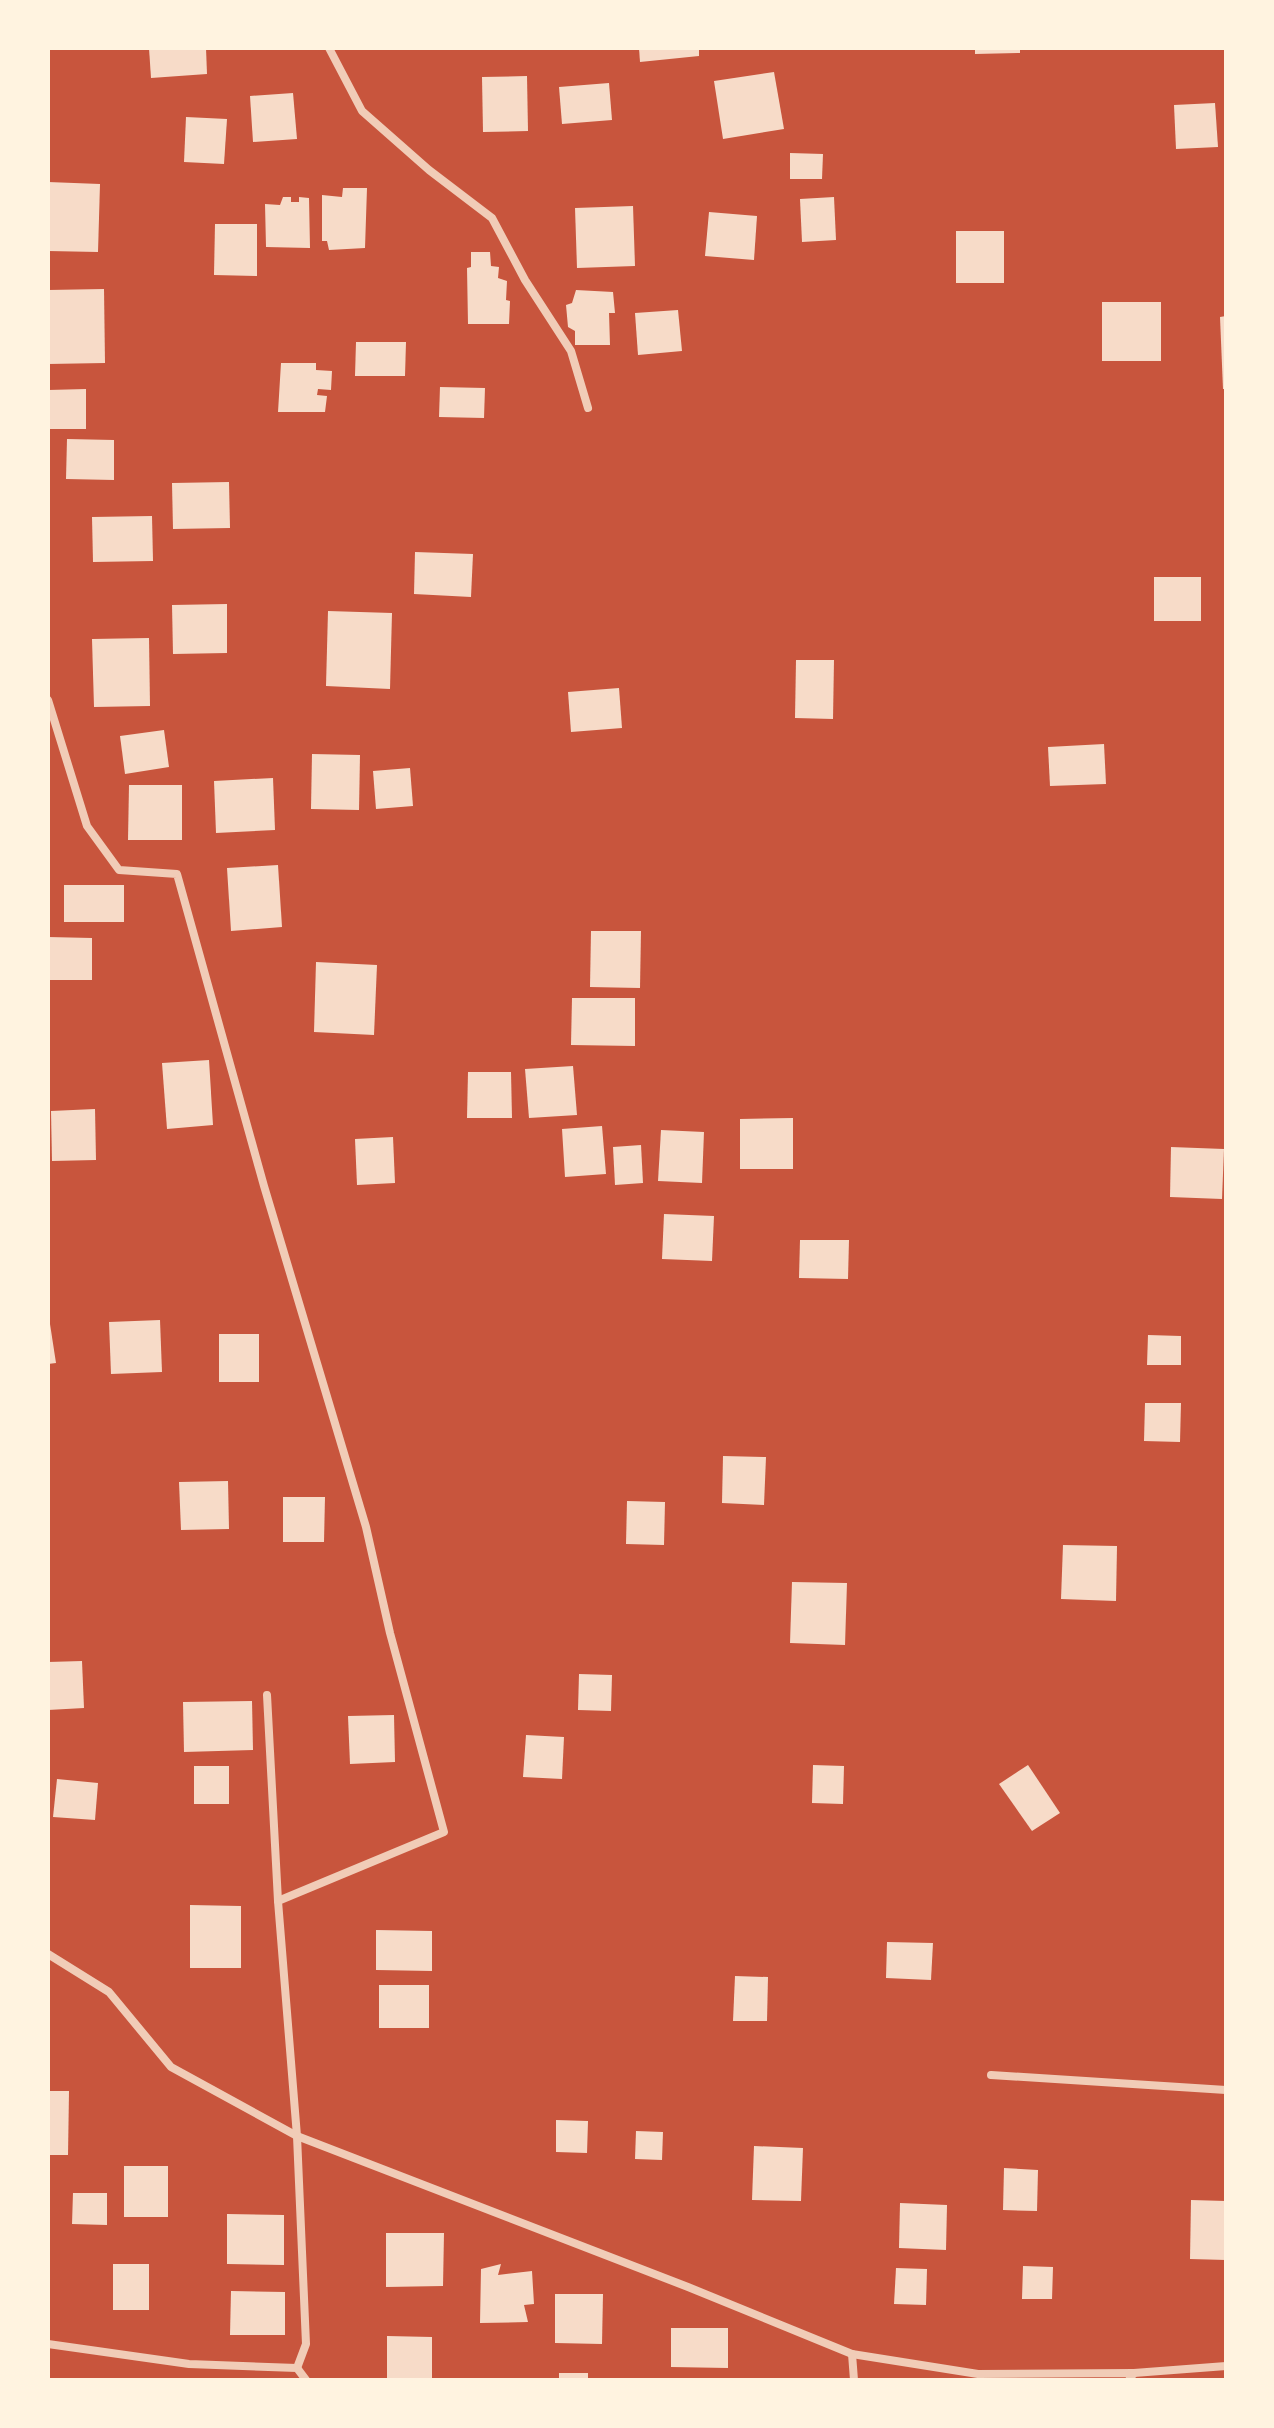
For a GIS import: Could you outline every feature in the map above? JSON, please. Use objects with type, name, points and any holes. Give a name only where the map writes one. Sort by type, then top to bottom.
[{"type":"street","points":[[329,48],[362,111],[429,170],[492,218],[525,280],[571,351],[588,408]]},
{"type":"street","points":[[48,700],[87,826],[119,870],[177,874],[264,1186],[366,1527],[390,1633],[444,1832],[278,1901]]},
{"type":"street","points":[[267,1695],[278,1901],[297,2136],[306,2344],[297,2368]]},
{"type":"street","points":[[48,1954],[109,1992],[171,2067],[297,2136],[688,2287],[852,2354],[978,2374],[1132,2377],[1226,2366]]},
{"type":"street","points":[[991,2075],[1226,2090]]},
{"type":"street","points":[[48,2344],[189,2364],[297,2368]]},
{"type":"street","points":[[852,2354],[854,2380]]},
{"type":"street","points":[[297,2368],[306,2380]]},
{"type":"building","points":[[149,48],[206,48],[207,74],[151,78]]},
{"type":"building","points":[[639,48],[699,48],[699,56],[640,62]]},
{"type":"building","points":[[975,48],[1020,48],[1020,53],[975,54]]},
{"type":"building","points":[[774,72],[784,129],[723,139],[714,81]]},
{"type":"building","points":[[527,76],[528,131],[483,132],[482,77]]},
{"type":"building","points":[[609,83],[612,120],[562,124],[559,87]]},
{"type":"building","points":[[293,93],[297,139],[253,142],[250,96]]},
{"type":"building","points":[[1215,103],[1218,147],[1176,149],[1174,105]]},
{"type":"building","points":[[186,117],[227,119],[224,164],[184,162]]},
{"type":"building","points":[[790,153],[823,154],[822,179],[790,179]]},
{"type":"building","points":[[48,182],[100,184],[98,252],[48,251]]},
{"type":"building","points":[[343,188],[367,188],[365,248],[329,250],[327,241],[322,241],[322,195],[342,197]]},
{"type":"building","points":[[283,197],[291,197],[291,202],[299,202],[299,197],[309,198],[310,248],[266,247],[265,204],[280,205]]},
{"type":"building","points":[[834,197],[836,240],[802,242],[800,199]]},
{"type":"building","points":[[633,206],[635,266],[577,268],[575,208]]},
{"type":"building","points":[[709,212],[757,216],[754,260],[705,256]]},
{"type":"building","points":[[215,224],[257,224],[257,276],[214,275]]},
{"type":"building","points":[[956,231],[1004,231],[1004,283],[956,283]]},
{"type":"building","points":[[471,252],[490,252],[491,266],[499,267],[498,278],[507,281],[509,324],[468,324],[467,268],[471,267]]},
{"type":"building","points":[[104,289],[105,363],[48,364],[48,290]]},
{"type":"building","points":[[576,290],[613,292],[615,313],[609,313],[610,345],[575,345],[575,331],[568,327],[566,305],[572,303]]},
{"type":"building","points":[[1102,302],[1161,302],[1161,361],[1102,361]]},
{"type":"building","points":[[678,310],[682,351],[638,355],[635,313]]},
{"type":"building","points":[[1226,316],[1226,389],[1223,389],[1220,317]]},
{"type":"building","points":[[356,342],[406,342],[405,376],[355,376]]},
{"type":"building","points":[[281,363],[316,363],[316,370],[332,371],[331,390],[318,389],[317,395],[327,396],[325,412],[278,412]]},
{"type":"building","points":[[440,387],[485,388],[484,418],[439,417]]},
{"type":"building","points":[[86,389],[86,429],[48,429],[48,390]]},
{"type":"building","points":[[67,439],[114,440],[114,480],[66,479]]},
{"type":"building","points":[[229,482],[230,528],[173,529],[172,483]]},
{"type":"building","points":[[152,516],[153,561],[93,562],[92,517]]},
{"type":"building","points":[[415,552],[473,554],[471,597],[414,594]]},
{"type":"building","points":[[1154,577],[1201,577],[1201,621],[1154,621]]},
{"type":"building","points":[[227,604],[227,653],[173,654],[172,605]]},
{"type":"building","points":[[328,611],[392,613],[390,689],[326,686]]},
{"type":"building","points":[[149,638],[150,706],[94,707],[92,639]]},
{"type":"building","points":[[796,660],[834,660],[833,719],[795,718]]},
{"type":"building","points":[[619,688],[622,728],[571,732],[568,692]]},
{"type":"building","points":[[164,730],[169,767],[125,774],[120,736]]},
{"type":"building","points":[[1104,744],[1106,784],[1050,786],[1048,747]]},
{"type":"building","points":[[312,754],[360,755],[359,810],[311,809]]},
{"type":"building","points":[[410,768],[413,806],[376,809],[373,771]]},
{"type":"building","points":[[273,778],[275,830],[216,833],[214,781]]},
{"type":"building","points":[[129,785],[182,785],[182,840],[128,840]]},
{"type":"building","points":[[278,865],[282,927],[231,931],[227,868]]},
{"type":"building","points":[[64,885],[124,885],[124,922],[64,922]]},
{"type":"building","points":[[591,931],[641,931],[640,988],[590,987]]},
{"type":"building","points":[[48,937],[92,938],[92,980],[48,980]]},
{"type":"building","points":[[316,962],[377,965],[374,1035],[314,1032]]},
{"type":"building","points":[[572,998],[635,998],[635,1046],[571,1045]]},
{"type":"building","points":[[209,1060],[213,1125],[167,1129],[162,1063]]},
{"type":"building","points":[[573,1066],[577,1115],[529,1118],[525,1069]]},
{"type":"building","points":[[468,1072],[511,1072],[512,1118],[467,1118]]},
{"type":"building","points":[[95,1109],[96,1160],[52,1161],[51,1111]]},
{"type":"building","points":[[793,1118],[793,1169],[740,1169],[740,1119]]},
{"type":"building","points":[[602,1126],[606,1174],[565,1177],[562,1129]]},
{"type":"building","points":[[661,1130],[704,1132],[702,1183],[658,1181]]},
{"type":"building","points":[[393,1137],[395,1183],[357,1185],[355,1139]]},
{"type":"building","points":[[641,1145],[643,1183],[615,1185],[613,1147]]},
{"type":"building","points":[[1171,1147],[1224,1149],[1222,1199],[1170,1197]]},
{"type":"building","points":[[664,1214],[714,1216],[712,1261],[662,1259]]},
{"type":"building","points":[[800,1240],[849,1240],[848,1279],[799,1278]]},
{"type":"building","points":[[160,1320],[162,1372],[111,1374],[109,1322]]},
{"type":"building","points":[[48,1324],[56,1363],[48,1364]]},
{"type":"building","points":[[219,1334],[259,1334],[259,1382],[219,1382]]},
{"type":"building","points":[[1148,1335],[1181,1336],[1181,1365],[1147,1365]]},
{"type":"building","points":[[1145,1403],[1181,1403],[1180,1442],[1144,1441]]},
{"type":"building","points":[[723,1456],[766,1457],[764,1505],[722,1503]]},
{"type":"building","points":[[228,1481],[229,1529],[181,1530],[179,1482]]},
{"type":"building","points":[[283,1497],[325,1497],[324,1542],[283,1542]]},
{"type":"building","points":[[627,1501],[665,1502],[664,1545],[626,1544]]},
{"type":"building","points":[[1063,1545],[1117,1546],[1116,1601],[1061,1599]]},
{"type":"building","points":[[792,1582],[847,1583],[845,1645],[790,1643]]},
{"type":"building","points":[[82,1661],[84,1708],[48,1710],[48,1662]]},
{"type":"building","points":[[579,1674],[612,1675],[611,1711],[578,1710]]},
{"type":"building","points":[[252,1701],[253,1750],[184,1752],[183,1702]]},
{"type":"building","points":[[394,1715],[395,1762],[350,1764],[348,1716]]},
{"type":"building","points":[[526,1735],[564,1737],[562,1779],[523,1777]]},
{"type":"building","points":[[813,1765],[844,1766],[843,1804],[812,1803]]},
{"type":"building","points":[[1028,1765],[1060,1813],[1032,1831],[999,1784]]},
{"type":"building","points":[[194,1766],[229,1766],[229,1804],[194,1804]]},
{"type":"building","points":[[57,1779],[98,1783],[95,1820],[53,1817]]},
{"type":"building","points":[[190,1905],[241,1906],[241,1968],[190,1968]]},
{"type":"building","points":[[376,1930],[432,1931],[432,1971],[376,1970]]},
{"type":"building","points":[[887,1942],[933,1943],[931,1980],[886,1978]]},
{"type":"building","points":[[735,1976],[768,1977],[767,2021],[733,2021]]},
{"type":"building","points":[[379,1985],[429,1985],[429,2028],[379,2028]]},
{"type":"building","points":[[48,2091],[69,2091],[68,2155],[48,2155]]},
{"type":"building","points":[[556,2120],[588,2121],[587,2153],[556,2152]]},
{"type":"building","points":[[636,2131],[663,2132],[662,2160],[635,2159]]},
{"type":"building","points":[[754,2146],[803,2148],[801,2201],[752,2200]]},
{"type":"building","points":[[124,2166],[168,2166],[168,2217],[124,2217]]},
{"type":"building","points":[[1004,2168],[1038,2170],[1037,2211],[1003,2210]]},
{"type":"building","points":[[73,2193],[107,2193],[107,2225],[72,2224]]},
{"type":"building","points":[[1191,2200],[1226,2201],[1226,2260],[1190,2259]]},
{"type":"building","points":[[900,2203],[947,2205],[946,2250],[899,2248]]},
{"type":"building","points":[[227,2214],[284,2215],[284,2265],[227,2264]]},
{"type":"building","points":[[386,2233],[444,2233],[443,2286],[386,2287]]},
{"type":"building","points":[[113,2264],[149,2264],[149,2310],[113,2310]]},
{"type":"building","points":[[501,2264],[498,2275],[532,2271],[534,2304],[524,2305],[528,2322],[480,2323],[481,2269]]},
{"type":"building","points":[[1023,2266],[1053,2267],[1052,2299],[1022,2299]]},
{"type":"building","points":[[896,2268],[927,2269],[926,2305],[894,2304]]},
{"type":"building","points":[[231,2291],[285,2292],[285,2335],[230,2335]]},
{"type":"building","points":[[555,2294],[603,2294],[602,2344],[555,2343]]},
{"type":"building","points":[[671,2328],[728,2328],[728,2368],[671,2367]]},
{"type":"building","points":[[387,2336],[432,2337],[432,2380],[387,2380]]},
{"type":"building","points":[[559,2373],[588,2373],[588,2380],[559,2380]]}]
